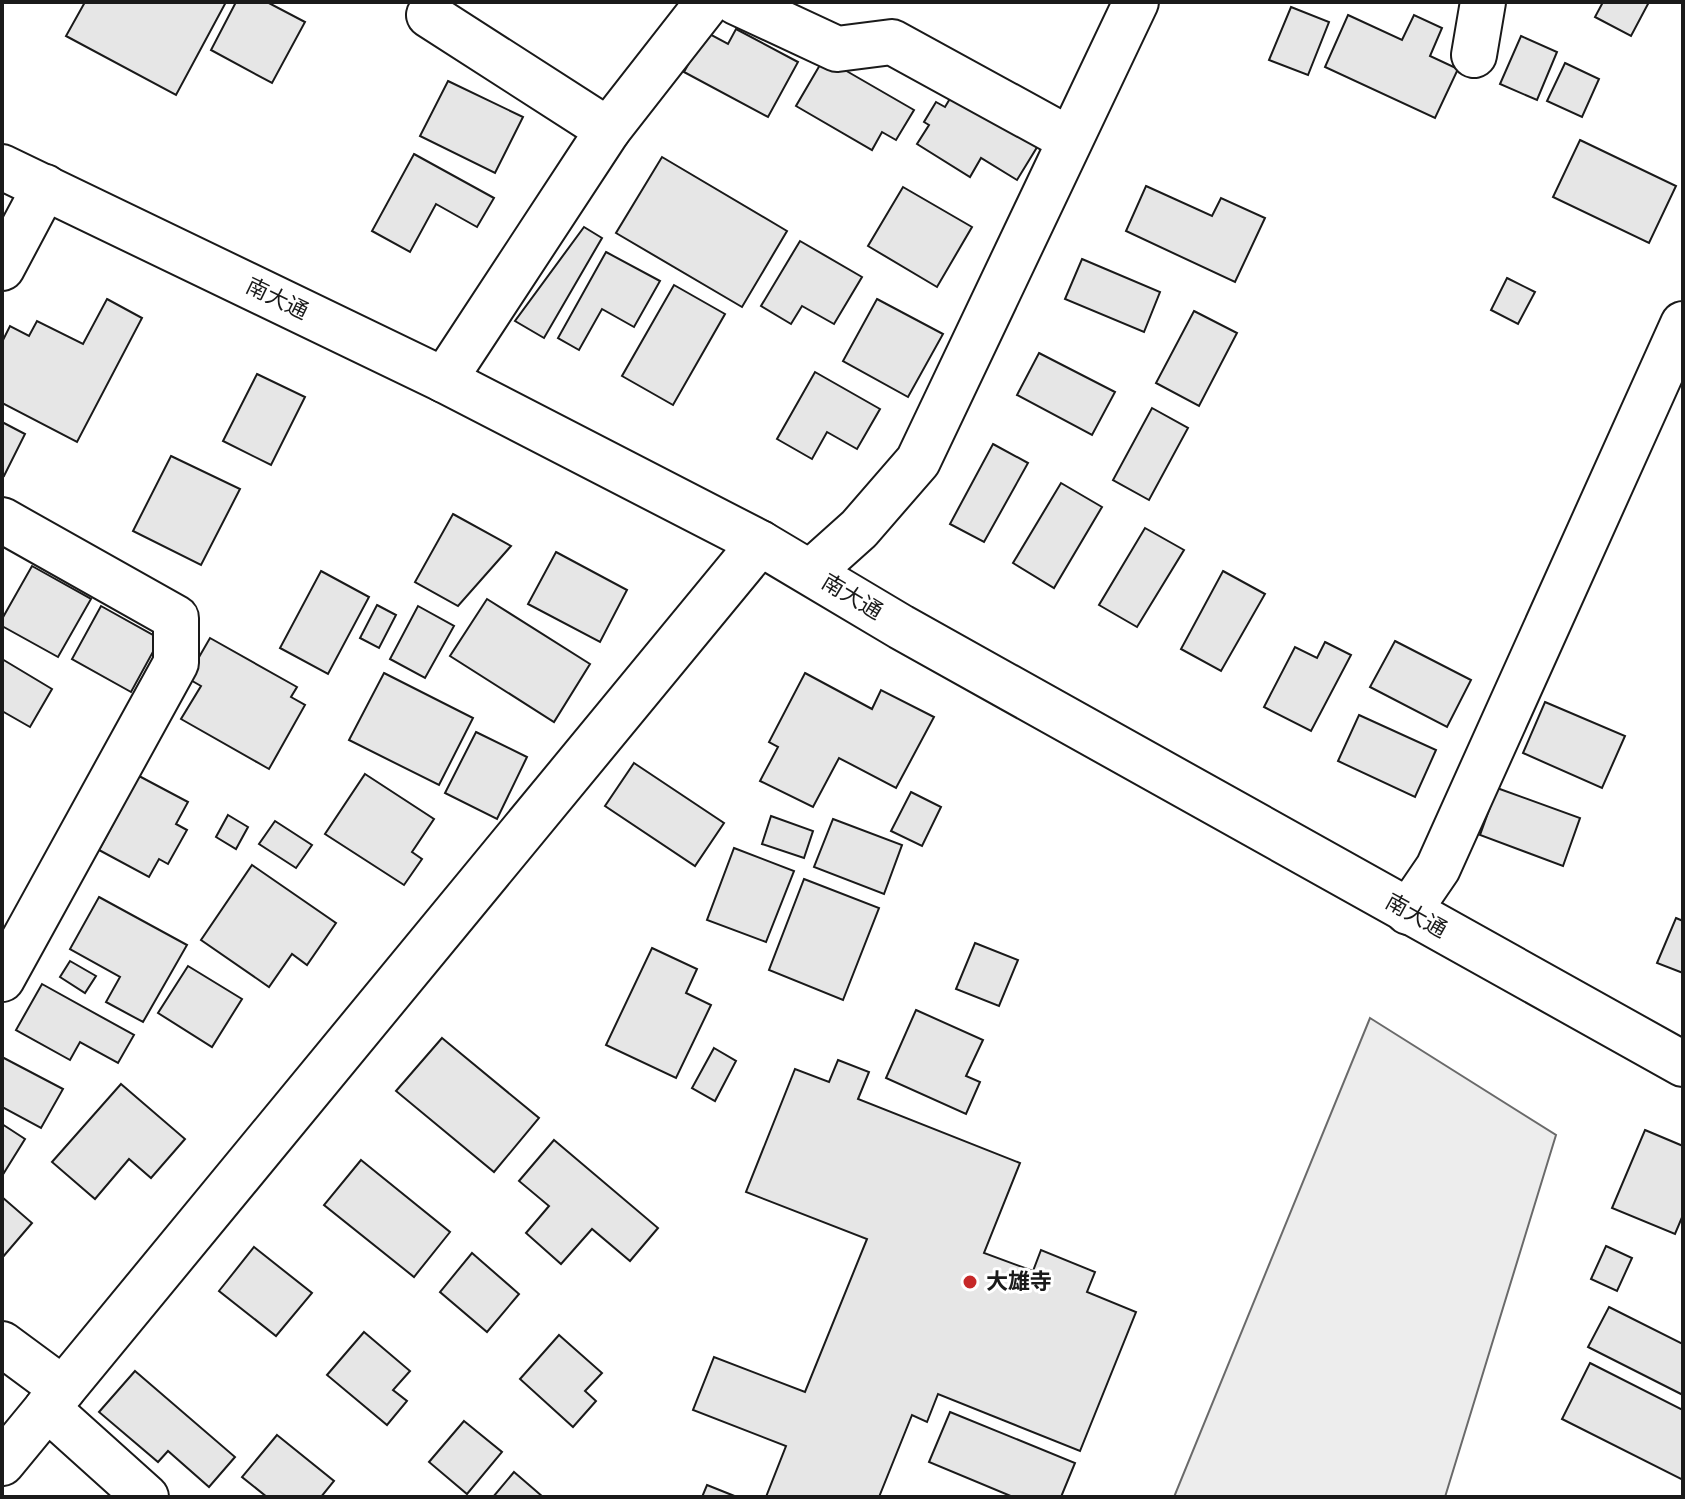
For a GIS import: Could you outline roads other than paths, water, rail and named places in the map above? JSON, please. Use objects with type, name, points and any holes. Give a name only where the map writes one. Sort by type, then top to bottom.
[{"type":"street","points":[[444,380],[608,130],[708,2]]},
{"type":"street","points":[[736,2],[837,49],[892,42],[1069,139]]},
{"type":"street","points":[[811,572],[859,529],[918,461],[1136,2]]},
{"type":"street","points":[[1474,55],[1483,2]]},
{"type":"street","points":[[423,6],[608,130]]},
{"type":"street","name":"南大通","points":[[2,167],[444,380],[760,543],[901,627],[1683,1064]]},
{"type":"street","points":[[2,268],[45,187]]},
{"type":"street","points":[[1408,912],[1438,868],[1683,324]]},
{"type":"street","points":[[2,520],[176,618],[176,663],[2,979]]},
{"type":"street","points":[[2,1463],[760,543]]},
{"type":"street","points":[[2,1344],[146,1497]]},
{"type":"place","name":"大雄寺","points":[[970,1282]]}]
